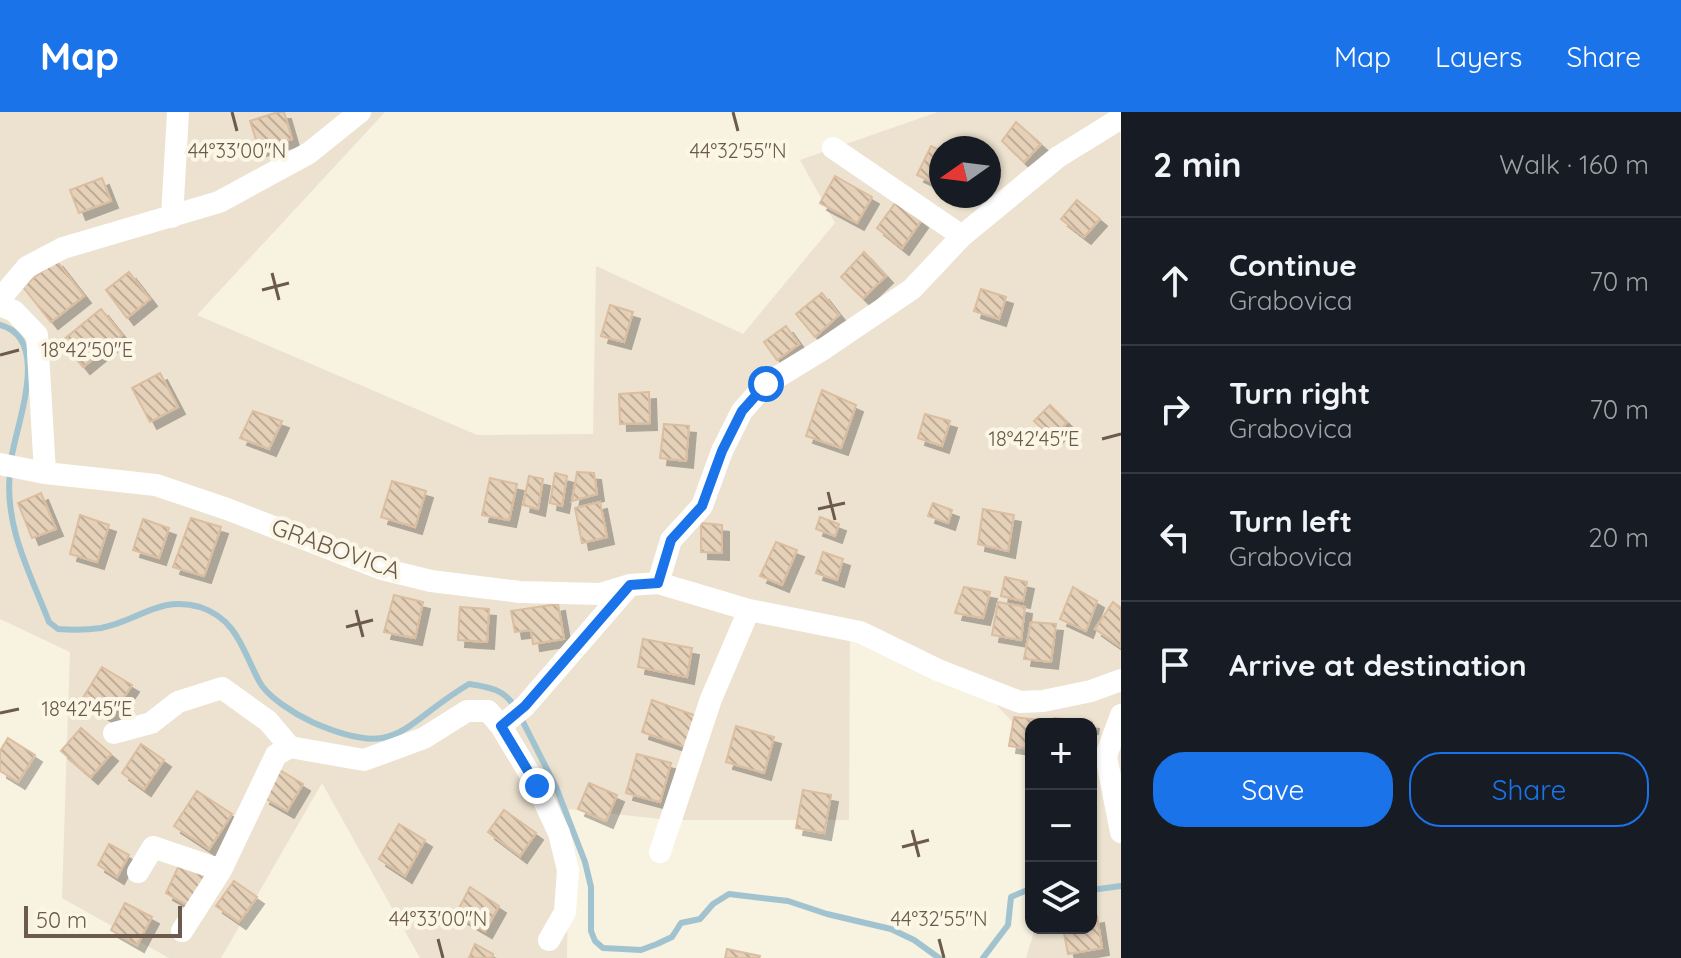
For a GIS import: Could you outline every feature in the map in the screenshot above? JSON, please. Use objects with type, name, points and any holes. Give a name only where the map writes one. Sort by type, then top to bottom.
[{"type":"street","points":[[172,217],[178,112]]},
{"type":"street","points":[[0,299],[27,267],[63,248],[219,202],[309,153],[360,112]]},
{"type":"street","points":[[658,583],[671,540],[702,506],[722,451],[742,411],[766,384],[912,289],[962,236],[1058,157],[1121,118]]},
{"type":"street","points":[[833,148],[962,236]]},
{"type":"street","points":[[0,305],[14,311],[37,335],[35,470]]},
{"type":"street","name":"GRABOVICA","points":[[0,464],[156,485],[382,569],[431,581],[520,592],[600,594],[630,585],[658,583],[749,610],[860,632],[938,670],[1020,702],[1043,701],[1091,691],[1121,680]]},
{"type":"street","points":[[512,717],[630,585]]},
{"type":"street","points":[[660,852],[711,699],[749,610]]},
{"type":"street","points":[[114,733],[151,723],[178,702],[222,688],[268,721],[290,747]]},
{"type":"street","points":[[182,931],[221,870],[276,755],[290,747],[364,760],[424,738],[467,711],[488,711],[512,717]]},
{"type":"street","points":[[1121,715],[1106,756],[1121,832]]},
{"type":"street","points":[[512,717],[537,786],[559,833],[568,870],[565,912],[549,940]]},
{"type":"street","points":[[138,872],[153,847],[221,870]]},
{"type":"shaded area","points":[[0,112],[385,112],[197,315],[477,435],[593,434],[596,266],[743,334],[835,223],[800,160],[938,112],[1120,112],[1121,958],[1026,958],[1033,934],[1097,934],[1097,718],[1025,718],[1025,736],[979,686],[850,636],[849,820],[669,820],[569,809],[567,958],[420,958],[322,783],[221,958],[169,958],[62,898],[70,652],[0,619]]},
{"type":"building","points":[[284,112],[292,139],[259,149],[250,121]]},
{"type":"building","points":[[1016,122],[1041,144],[1024,162],[1002,141]]},
{"type":"building","points":[[929,150],[929,180],[917,175]]},
{"type":"building","points":[[835,176],[872,197],[857,223],[820,203]]},
{"type":"building","points":[[102,178],[111,201],[79,213],[70,190]]},
{"type":"building","points":[[1077,200],[1100,219],[1084,237],[1061,219]]},
{"type":"building","points":[[896,202],[921,221],[902,248],[877,228]]},
{"type":"building","points":[[864,252],[886,276],[863,298],[841,277]]},
{"type":"building","points":[[56,260],[84,296],[51,322],[23,287]]},
{"type":"building","points":[[129,272],[150,299],[127,318],[106,290]]},
{"type":"building","points":[[981,289],[1006,297],[999,319],[974,311]]},
{"type":"building","points":[[822,293],[839,315],[815,337],[796,314]]},
{"type":"building","points":[[610,305],[633,312],[624,342],[601,336]]},
{"type":"building","points":[[101,309],[122,335],[83,367],[62,341]]},
{"type":"building","points":[[786,326],[799,344],[777,360],[764,342]]},
{"type":"building","points":[[160,373],[178,407],[150,422],[132,388]]},
{"type":"building","points":[[822,390],[856,405],[841,448],[806,436]]},
{"type":"building","points":[[649,392],[650,423],[620,424],[619,394]]},
{"type":"building","points":[[1050,405],[1067,422],[1053,439],[1034,421]]},
{"type":"building","points":[[253,411],[282,421],[269,449],[240,438]]},
{"type":"building","points":[[925,414],[950,421],[942,446],[918,438]]},
{"type":"building","points":[[664,424],[689,426],[686,461],[660,458]]},
{"type":"building","points":[[577,472],[594,473],[597,494],[572,501]]},
{"type":"building","points":[[555,473],[567,476],[562,506],[550,503]]},
{"type":"building","points":[[529,476],[543,479],[538,509],[523,505]]},
{"type":"building","points":[[490,478],[517,484],[509,520],[482,515]]},
{"type":"building","points":[[392,481],[426,491],[415,527],[381,517]]},
{"type":"building","points":[[41,493],[56,529],[32,538],[18,503]]},
{"type":"building","points":[[600,502],[607,537],[582,543],[575,508]]},
{"type":"building","points":[[933,503],[952,510],[948,523],[928,516]]},
{"type":"building","points":[[983,509],[1014,515],[1008,551],[978,544]]},
{"type":"building","points":[[80,515],[109,525],[97,562],[70,554]]},
{"type":"building","points":[[820,517],[839,524],[835,536],[816,529]]},
{"type":"building","points":[[191,518],[221,527],[204,576],[173,567]]},
{"type":"building","points":[[143,519],[169,528],[159,558],[133,550]]},
{"type":"building","points":[[701,523],[722,525],[722,553],[701,552]]},
{"type":"building","points":[[776,542],[797,550],[782,585],[760,576]]},
{"type":"building","points":[[823,552],[843,559],[837,580],[816,573]]},
{"type":"building","points":[[1005,577],[1027,582],[1023,601],[1001,596]]},
{"type":"building","points":[[964,587],[990,592],[983,618],[955,613]]},
{"type":"building","points":[[1073,587],[1097,601],[1086,631],[1060,619]]},
{"type":"building","points":[[394,595],[423,602],[415,638],[384,632]]},
{"type":"building","points":[[998,602],[1025,607],[1021,640],[992,635]]},
{"type":"building","points":[[1113,602],[1121,608],[1121,647],[1095,629]]},
{"type":"building","points":[[558,604],[564,639],[533,644],[531,630],[515,632],[511,611]]},
{"type":"building","points":[[460,607],[489,609],[487,642],[458,640]]},
{"type":"building","points":[[1031,622],[1056,624],[1051,662],[1024,659]]},
{"type":"building","points":[[643,639],[692,648],[687,677],[638,667]]},
{"type":"building","points":[[102,667],[132,685],[110,718],[81,701]]},
{"type":"building","points":[[652,700],[697,716],[686,747],[642,732]]},
{"type":"building","points":[[1014,717],[1025,718],[1025,748],[1009,746]]},
{"type":"building","points":[[736,726],[774,737],[764,773],[726,762]]},
{"type":"building","points":[[81,728],[111,754],[91,777],[61,751]]},
{"type":"building","points":[[8,738],[35,755],[18,782],[0,771],[0,751]]},
{"type":"building","points":[[141,744],[164,760],[144,789],[122,773]]},
{"type":"building","points":[[637,754],[671,763],[660,802],[626,793]]},
{"type":"building","points":[[278,769],[303,784],[287,811],[263,797]]},
{"type":"building","points":[[589,783],[617,795],[606,821],[578,809]]},
{"type":"building","points":[[803,790],[831,795],[824,833],[796,828]]},
{"type":"building","points":[[197,791],[232,814],[209,849],[174,826]]},
{"type":"building","points":[[504,810],[536,833],[520,856],[488,832]]},
{"type":"building","points":[[399,824],[425,840],[405,876],[379,859]]},
{"type":"building","points":[[109,844],[129,855],[117,877],[98,865]]},
{"type":"building","points":[[181,861],[205,875],[189,906],[166,893]]},
{"type":"building","points":[[234,881],[257,897],[239,922],[216,906]]},
{"type":"building","points":[[470,887],[499,906],[485,931],[456,914]]},
{"type":"building","points":[[125,903],[152,917],[137,945],[111,930]]},
{"type":"building","points":[[1097,916],[1102,948],[1068,954],[1064,934],[1097,934]]},
{"type":"building","points":[[475,944],[493,954],[492,958],[469,958]]},
{"type":"building","points":[[727,949],[760,956],[725,958]]},
{"type":"waterway","points":[[0,325],[16,333],[25,347],[28,365],[27,385],[11,461]]},
{"type":"waterway","points":[[10,472],[11,511],[20,549],[49,622],[58,629],[101,628],[173,604],[200,607],[213,612],[231,628],[259,681],[275,699],[312,722],[364,738],[382,738],[398,733],[469,684],[500,692],[514,706]]},
{"type":"waterway","points":[[520,716],[556,787],[585,862],[591,887],[591,931],[595,941],[603,948],[641,950],[657,944],[672,937],[681,923],[700,919],[713,904],[729,894],[788,901],[891,929],[914,940],[939,958]]},
{"type":"waterway","points":[[1097,889],[1121,886]]},
{"type":"waterway","points":[[983,958],[1008,925],[1011,897],[1025,891]]},
{"type":"route","points":[[537,786],[501,726],[525,706],[630,585],[658,583],[671,540],[702,506],[722,451],[742,411],[766,384]]}]
